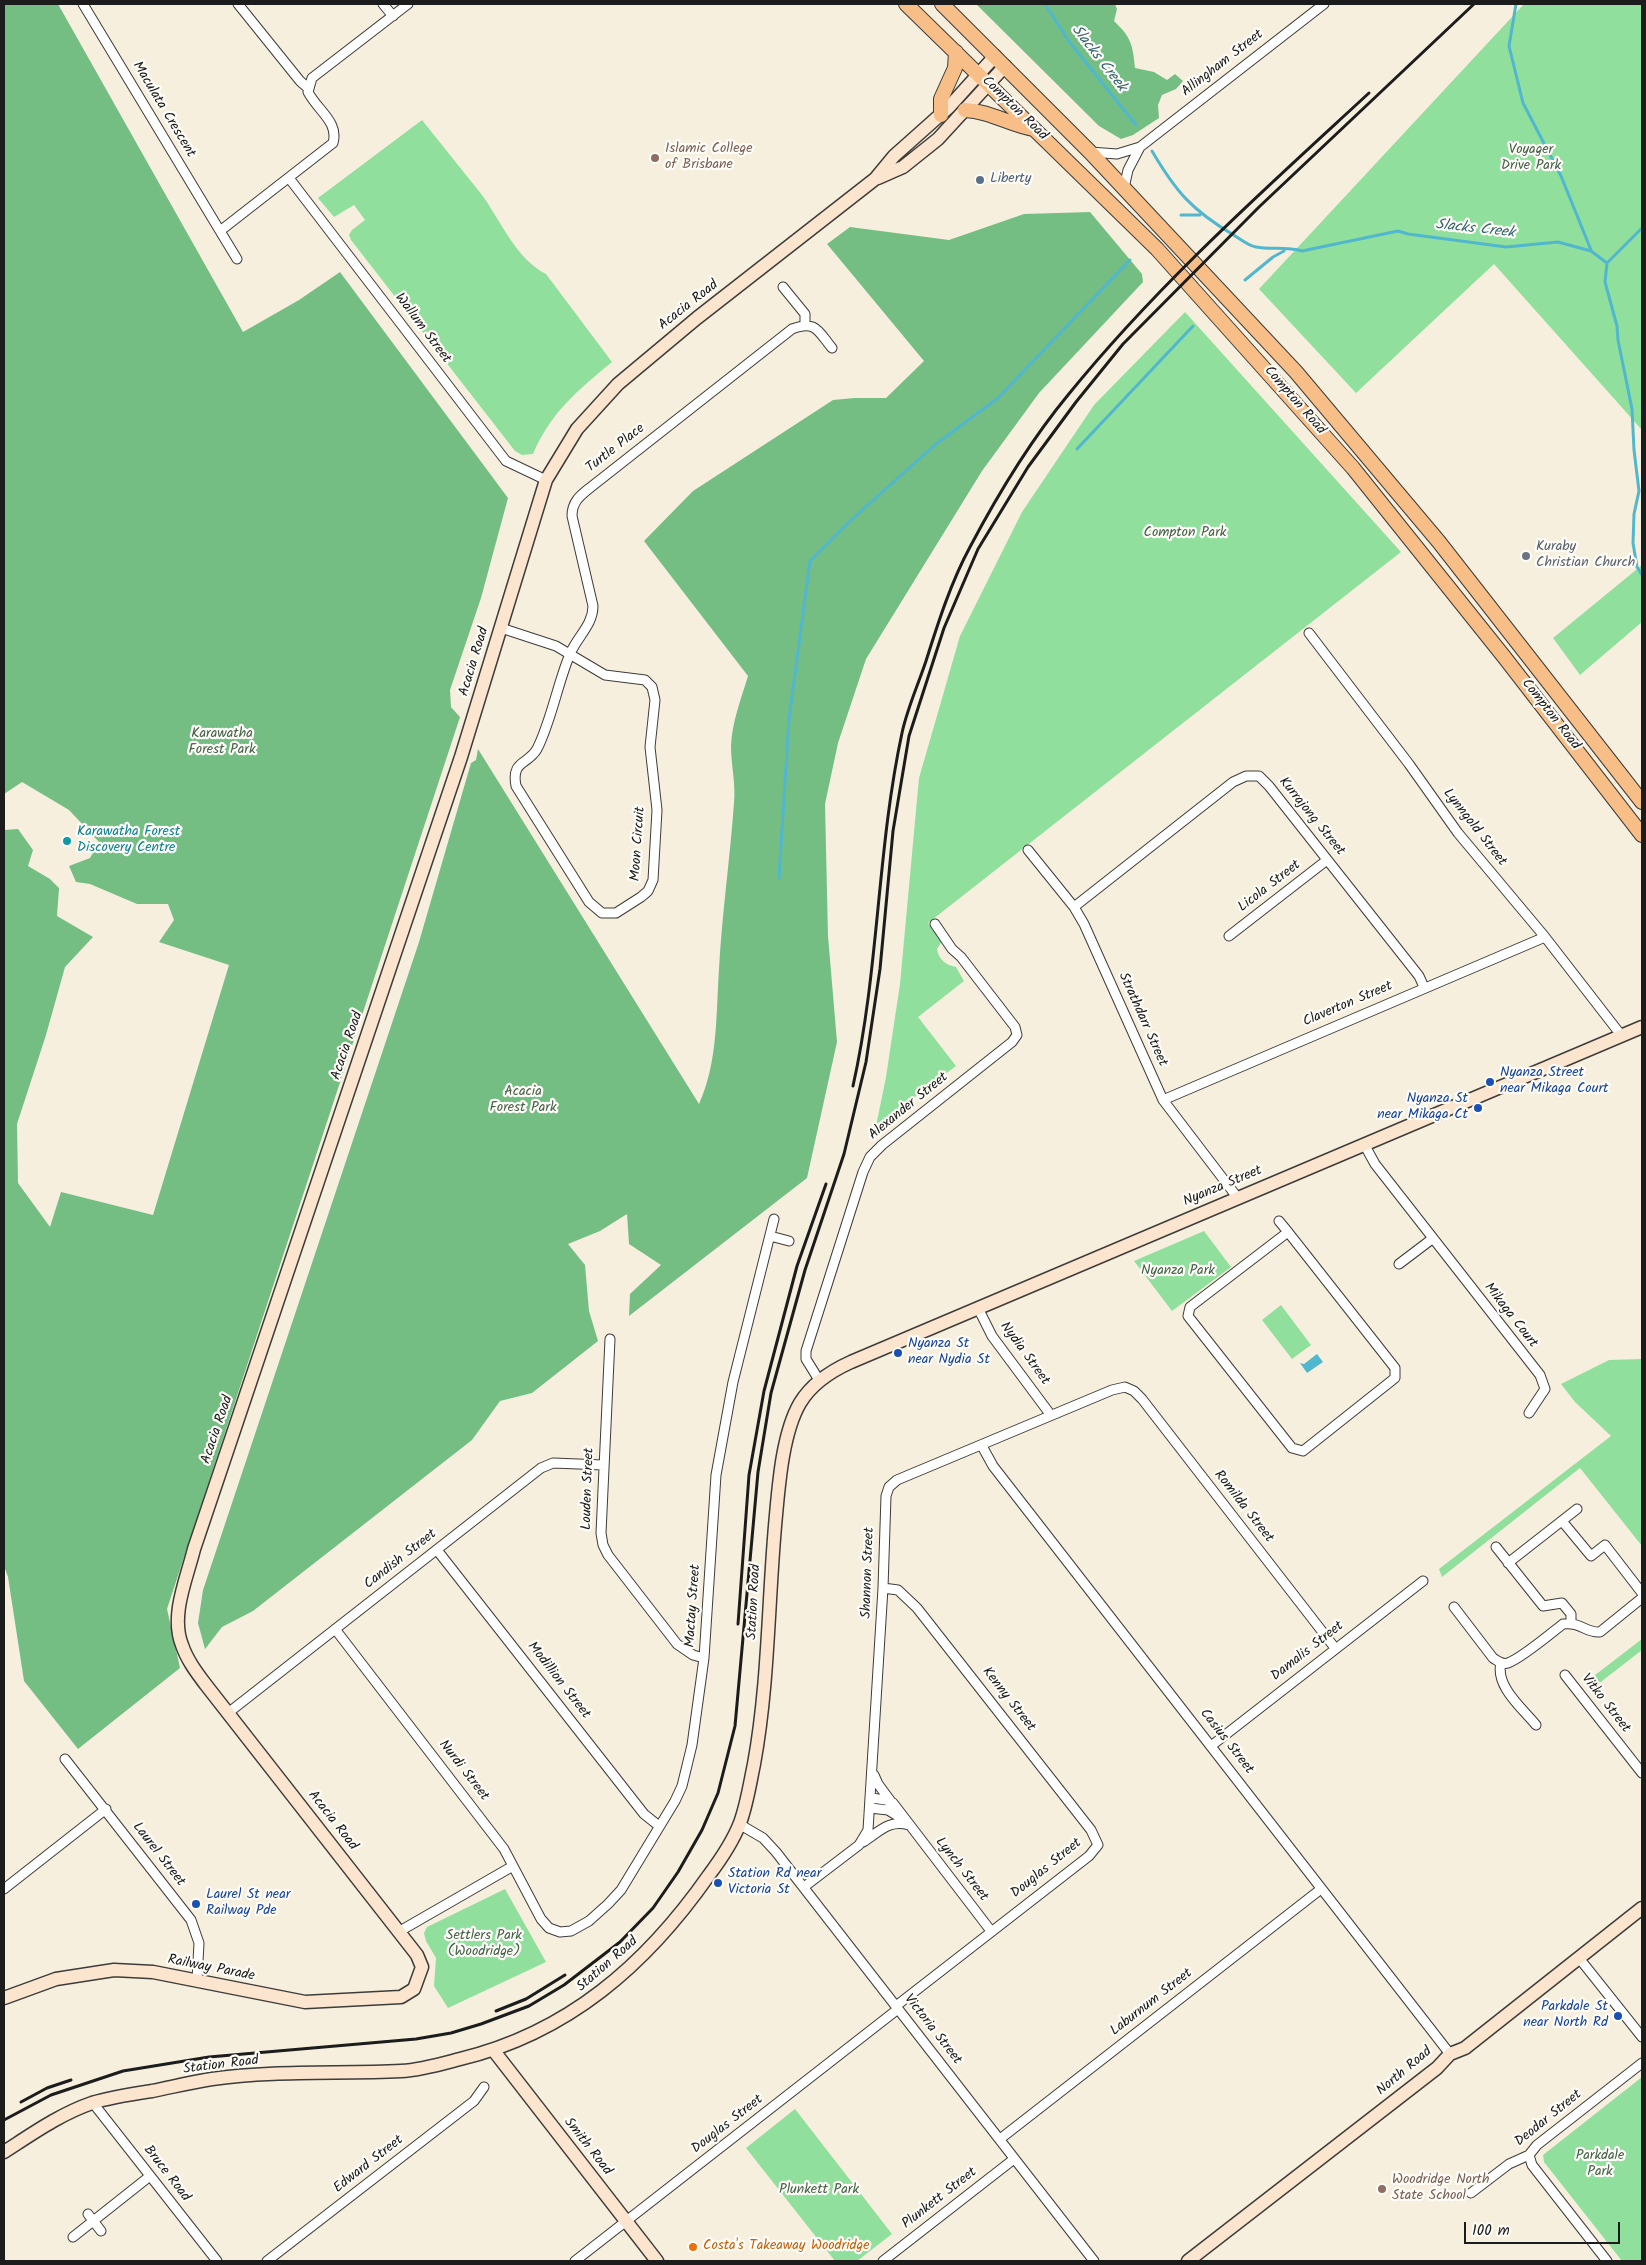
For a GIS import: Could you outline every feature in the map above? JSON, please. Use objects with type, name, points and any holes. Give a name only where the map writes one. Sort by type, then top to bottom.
[{"type":"main road","name":"Compton Road","points":[[906,4],[1170,263],[1328,440],[1375,494],[1642,835]]},
{"type":"main road","name":"Compton Road","points":[[942,4],[1090,152],[1323,403],[1439,542],[1642,802]]},
{"type":"main road","points":[[941,115],[940,99],[955,68],[956,52]]},
{"type":"main road","points":[[965,110],[982,111],[999,116],[1019,127],[1035,130]]},
{"type":"main road","points":[[1323,403],[1317,411],[1326,425],[1328,440]]},
{"type":"street","name":"Maculata Crescent","points":[[83,4],[237,259]]},
{"type":"street","points":[[220,231],[332,143],[336,133],[312,100],[308,88],[300,81],[238,4]]},
{"type":"street","points":[[383,4],[393,16]]},
{"type":"street","points":[[308,88],[312,78],[408,4]]},
{"type":"street","name":"Allingham Street","points":[[1090,152],[1117,154],[1140,147],[1324,4]]},
{"type":"street","name":"Acacia Road","points":[[876,179],[894,156],[941,115],[978,74],[1000,61]]},
{"type":"street","name":"Acacia Road","points":[[414,1989],[422,1967],[417,1955],[193,1667],[181,1644],[179,1624],[180,1602],[194,1549],[461,757],[546,480],[577,429],[618,384],[690,323],[876,179],[903,167],[946,132],[988,84],[1000,61]]},
{"type":"street","name":"Allingham Street","points":[[1124,188],[1128,170],[1140,147]]},
{"type":"street","name":"Wallum Street","points":[[289,178],[506,461],[546,480]]},
{"type":"street","points":[[783,287],[805,314],[805,324],[816,327],[832,348]]},
{"type":"street","name":"Turtle Place","points":[[570,653],[593,614],[593,606],[572,516],[574,502],[591,486],[792,329],[805,324]]},
{"type":"street","name":"Moon Circuit","points":[[501,628],[556,646],[570,653],[605,674],[645,680],[654,691],[650,747],[657,810],[653,880],[648,891],[641,897],[616,912],[608,914],[602,913],[589,902],[516,786],[514,777],[518,767],[538,748],[570,653]]},
{"type":"street","name":"Lynngold Street","points":[[1309,633],[1388,735],[1458,833],[1545,936],[1621,1035]]},
{"type":"street","name":"Kurrajong Street","points":[[1074,907],[1234,782],[1246,776],[1259,776],[1269,786],[1419,976],[1424,987]]},
{"type":"street","name":"Strathdarr Street","points":[[1028,850],[1074,907],[1084,924],[1163,1100],[1238,1197]]},
{"type":"street","name":"Licola Street","points":[[1229,936],[1328,860]]},
{"type":"street","name":"Alexander Street","points":[[819,1380],[806,1359],[806,1352],[863,1172],[870,1157],[882,1145],[1012,1042],[1017,1035],[1015,1027],[961,957],[952,949],[935,924]]},
{"type":"street","name":"Claverton Street","points":[[1163,1100],[1545,936]]},
{"type":"street","name":"Nyanza Street","points":[[819,1380],[833,1370],[1642,1027]]},
{"type":"street","name":"Mikaga Court","points":[[1364,1144],[1375,1164],[1432,1239],[1540,1375],[1545,1389],[1529,1413]]},
{"type":"street","name":"Mactay Street","points":[[560,1932],[571,1932],[589,1921],[621,1890],[675,1801],[687,1769],[704,1658],[716,1476],[733,1382],[774,1219]]},
{"type":"street","points":[[1279,1221],[1288,1232],[1395,1368],[1397,1374],[1395,1378],[1303,1451],[1292,1448],[1188,1316],[1190,1307],[1288,1232]]},
{"type":"street","points":[[770,1236],[789,1241]]},
{"type":"street","points":[[1399,1264],[1432,1239]]},
{"type":"street","name":"Nydia Street","points":[[978,1308],[992,1336],[1050,1414]]},
{"type":"street","name":"Louden Street","points":[[610,1338],[603,1465],[602,1545],[677,1644],[693,1655],[704,1658]]},
{"type":"street","name":"Station Road","points":[[4,2152],[59,2118],[93,2103],[212,2079],[357,2071],[403,2071],[494,2051],[563,2018],[597,1996],[622,1975],[679,1916],[712,1872],[739,1824],[747,1798],[763,1708],[773,1543],[785,1452],[793,1420],[800,1404],[819,1380]]},
{"type":"street","name":"Shannon Street","points":[[804,1887],[859,1845],[868,1830],[883,1588],[886,1496],[889,1487],[897,1480],[982,1446],[1050,1414],[1112,1390],[1125,1387]]},
{"type":"street","name":"Romilda Street","points":[[1125,1387],[1134,1390],[1142,1399],[1335,1648]]},
{"type":"street","name":"Casius Street","points":[[982,1446],[992,1466],[1450,2054]]},
{"type":"street","name":"Candish Street","points":[[228,1713],[541,1468],[553,1463],[603,1465]]},
{"type":"street","points":[[1508,1563],[1577,1509]]},
{"type":"street","points":[[1562,1521],[1590,1556],[1605,1545],[1642,1593]]},
{"type":"street","points":[[1496,1547],[1543,1606],[1562,1603],[1571,1614],[1572,1623]]},
{"type":"street","name":"Modillion Street","points":[[437,1550],[644,1814],[659,1826]]},
{"type":"street","name":"Damalis Street","points":[[1211,1746],[1423,1581]]},
{"type":"street","name":"Kenny Street","points":[[883,1588],[898,1590],[917,1608],[1091,1830],[1098,1845]]},
{"type":"street","points":[[1454,1607],[1493,1658],[1501,1663],[1508,1663],[1539,1643],[1563,1624],[1572,1623],[1581,1625],[1592,1632],[1600,1632],[1642,1598]]},
{"type":"street","name":"Nurdi Street","points":[[335,1629],[504,1849],[541,1919],[549,1928],[560,1932]]},
{"type":"street","points":[[1501,1663],[1499,1672],[1501,1681],[1536,1725]]},
{"type":"street","name":"Vitko Street","points":[[1565,1675],[1642,1774]]},
{"type":"street","name":"Laurel Street","points":[[65,1759],[191,1920],[199,1943],[197,1980]]},
{"type":"street","name":"Lynch Street","points":[[872,1770],[878,1784],[991,1932]]},
{"type":"street","points":[[870,1798],[886,1800],[893,1804]]},
{"type":"street","name":"Lynch Street","points":[[870,1808],[891,1811],[908,1824]]},
{"type":"street","points":[[4,1888],[106,1809]]},
{"type":"street","name":"Victoria Street","points":[[739,1824],[763,1838],[804,1887],[1094,2261]]},
{"type":"street","points":[[859,1845],[889,1824],[908,1824]]},
{"type":"street","name":"Douglas Street","points":[[575,2261],[1089,1856],[1098,1845]]},
{"type":"street","points":[[400,1931],[513,1866]]},
{"type":"street","name":"Laburnum Street","points":[[1000,2140],[1321,1889]]},
{"type":"street","name":"North Road","points":[[1188,2261],[1437,2068],[1450,2054],[1465,2048],[1642,1908]]},
{"type":"street","points":[[1579,1958],[1642,2037]]},
{"type":"street","name":"Railway Parade","points":[[4,1998],[56,1979],[114,1970],[153,1972],[305,2002],[402,1998],[414,1989]]},
{"type":"street","name":"Smith Road","points":[[494,2051],[657,2261]]},
{"type":"street","name":"Deodar Street","points":[[1471,2193],[1509,2164],[1529,2155],[1537,2145],[1642,2062]]},
{"type":"street","name":"Edward Street","points":[[267,2261],[474,2101],[484,2087]]},
{"type":"street","name":"Bruce Road","points":[[93,2103],[217,2261]]},
{"type":"street","points":[[1529,2155],[1532,2164],[1607,2261]]},
{"type":"street","name":"Plunkett Street","points":[[883,2261],[1014,2159]]},
{"type":"street","points":[[72,2237],[91,2218],[150,2176]]},
{"type":"street","points":[[91,2218],[101,2231]]},
{"type":"green space","name":"Karawatha Forest Park","points":[[4,4],[58,4],[243,332],[299,300],[340,272],[508,498],[481,598],[450,690],[451,707],[460,717],[167,1609],[180,1668],[78,1749],[24,1681],[8,1577],[4,1566],[4,830],[18,829],[33,850],[28,866],[50,879],[59,888],[57,916],[93,937],[65,967],[46,1035],[17,1124],[18,1183],[50,1227],[61,1192],[153,1215],[229,965],[159,942],[174,920],[168,904],[137,904],[90,884],[76,882],[69,866],[90,858],[99,842],[69,810],[22,782],[4,794]]},
{"type":"green space","points":[[976,4],[1115,4],[1117,9],[1114,21],[1128,37],[1135,68],[1154,72],[1167,80],[1175,74],[1183,81],[1176,89],[1162,95],[1158,105],[1159,118],[1133,135],[1121,139],[1099,126]]},
{"type":"green space","name":"Voyager Drive Park","points":[[1524,4],[1642,4],[1642,430],[1494,264],[1356,393],[1259,289]]},
{"type":"green space","points":[[422,120],[482,195],[510,239],[526,259],[546,274],[612,362],[566,403],[548,426],[533,454],[522,455],[515,451],[351,240],[349,235],[352,230],[365,220],[354,205],[334,217],[318,198]]},
{"type":"green space","name":"Acacia Forest Park","points":[[1090,212],[1142,274],[1143,282],[1039,393],[982,471],[866,659],[838,743],[825,804],[828,936],[837,1042],[807,1178],[629,1316],[630,1294],[661,1265],[629,1244],[627,1214],[600,1231],[568,1244],[585,1265],[589,1311],[598,1341],[532,1393],[500,1401],[472,1440],[253,1611],[222,1627],[205,1649],[198,1623],[203,1590],[419,942],[471,763],[476,760],[478,749],[699,1104],[710,1072],[715,1038],[720,948],[734,796],[731,753],[733,728],[748,676],[644,541],[693,491],[833,400],[886,398],[924,361],[827,244],[850,227],[949,240],[1024,214]]},
{"type":"green space","name":"Compton Park","points":[[1185,312],[1401,552],[928,923],[942,941],[937,949],[939,956],[949,965],[956,967],[964,981],[918,1017],[956,1066],[876,1126],[886,1077],[900,984],[919,778],[960,636],[1022,512],[1094,405]]},
{"type":"green space","points":[[1642,565],[1642,622],[1580,675],[1553,638]]},
{"type":"green space","name":"Nyanza Park","points":[[1204,1231],[1231,1267],[1172,1311],[1134,1261]]},
{"type":"green space","points":[[1281,1305],[1311,1345],[1292,1359],[1262,1320]]},
{"type":"green space","points":[[1642,1359],[1642,1546],[1580,1468],[1442,1577],[1439,1569],[1611,1436],[1575,1402],[1561,1384],[1609,1360]]},
{"type":"green space","points":[[1642,1639],[1642,1650],[1593,1688],[1586,1682]]},
{"type":"green space","name":"Settlers Park (Woodridge)","points":[[505,1889],[546,1962],[448,2008],[434,1986],[436,1958],[426,1941],[424,1933],[427,1927]]},
{"type":"green space","name":"Parkdale Park","points":[[1642,2077],[1642,2261],[1622,2261],[1544,2162],[1543,2155]]},
{"type":"green space","name":"Plunkett Park","points":[[795,2109],[892,2234],[857,2261],[835,2261],[746,2148]]},
{"type":"water","points":[[1317,1354],[1323,1362],[1307,1373],[1300,1363],[1304,1364]]},
{"type":"waterway","name":"Slacks Creek","points":[[1045,4],[1068,40],[1136,125]]},
{"type":"waterway","points":[[1516,4],[1509,46],[1523,103],[1561,176],[1591,250]]},
{"type":"waterway","name":"Slacks Creek","points":[[1152,151],[1177,189],[1195,208],[1218,225],[1253,246],[1302,251],[1398,231],[1408,234],[1506,247],[1558,242],[1591,251],[1607,263],[1605,282],[1617,326],[1618,340],[1632,409],[1639,491],[1634,514],[1633,543],[1637,567],[1642,575]]},
{"type":"waterway","points":[[1181,215],[1200,215]]},
{"type":"waterway","points":[[1607,263],[1642,228]]},
{"type":"waterway","points":[[1245,280],[1273,257],[1284,251]]},
{"type":"waterway","points":[[779,878],[789,719],[810,561],[850,521],[936,444],[998,398],[1130,260]]},
{"type":"waterway","points":[[1077,449],[1193,326]]},
{"type":"railway","points":[[4,2120],[51,2095],[123,2071],[209,2057],[416,2039],[451,2033],[481,2024],[529,2006],[564,1985],[620,1942],[653,1908],[678,1872],[702,1830],[718,1793],[735,1726],[758,1472],[771,1393],[805,1270],[844,1154],[866,1062],[880,969],[893,831],[909,736],[944,628],[978,549],[1028,467],[1076,402],[1123,344],[1259,207],[1474,4]]},
{"type":"railway","points":[[853,1086],[862,1042],[887,821],[902,733],[945,603],[970,547],[1003,488],[1028,449],[1068,395],[1138,314],[1213,238],[1369,93]]},
{"type":"railway","points":[[738,1624],[749,1475],[764,1391],[797,1266],[826,1184]]},
{"type":"railway","points":[[496,2011],[526,1999],[565,1975]]},
{"type":"railway","points":[[21,2102],[47,2088],[71,2080]]},
{"type":"place","name":"Islamic College of Brisbane","points":[[655,158]]},
{"type":"place","name":"Liberty","points":[[980,180]]},
{"type":"place","name":"Kuraby Christian Church","points":[[1526,556]]},
{"type":"place","name":"Karawatha Forest Discovery Centre","points":[[67,841]]},
{"type":"place","name":"Nyanza Street near Mikaga Court","points":[[1490,1082]]},
{"type":"place","name":"Nyanza St near Mikaga Ct","points":[[1478,1108]]},
{"type":"place","name":"Nyanza St near Nydia St","points":[[898,1353]]},
{"type":"place","name":"Station Rd near Victoria St","points":[[718,1883]]},
{"type":"place","name":"Laurel St near Railway Pde","points":[[196,1904]]},
{"type":"place","name":"Parkdale St near North Rd","points":[[1618,2016]]},
{"type":"place","name":"Woodridge North State School","points":[[1382,2189]]},
{"type":"place","name":"Costa's Takeaway Woodridge","points":[[693,2247]]}]
